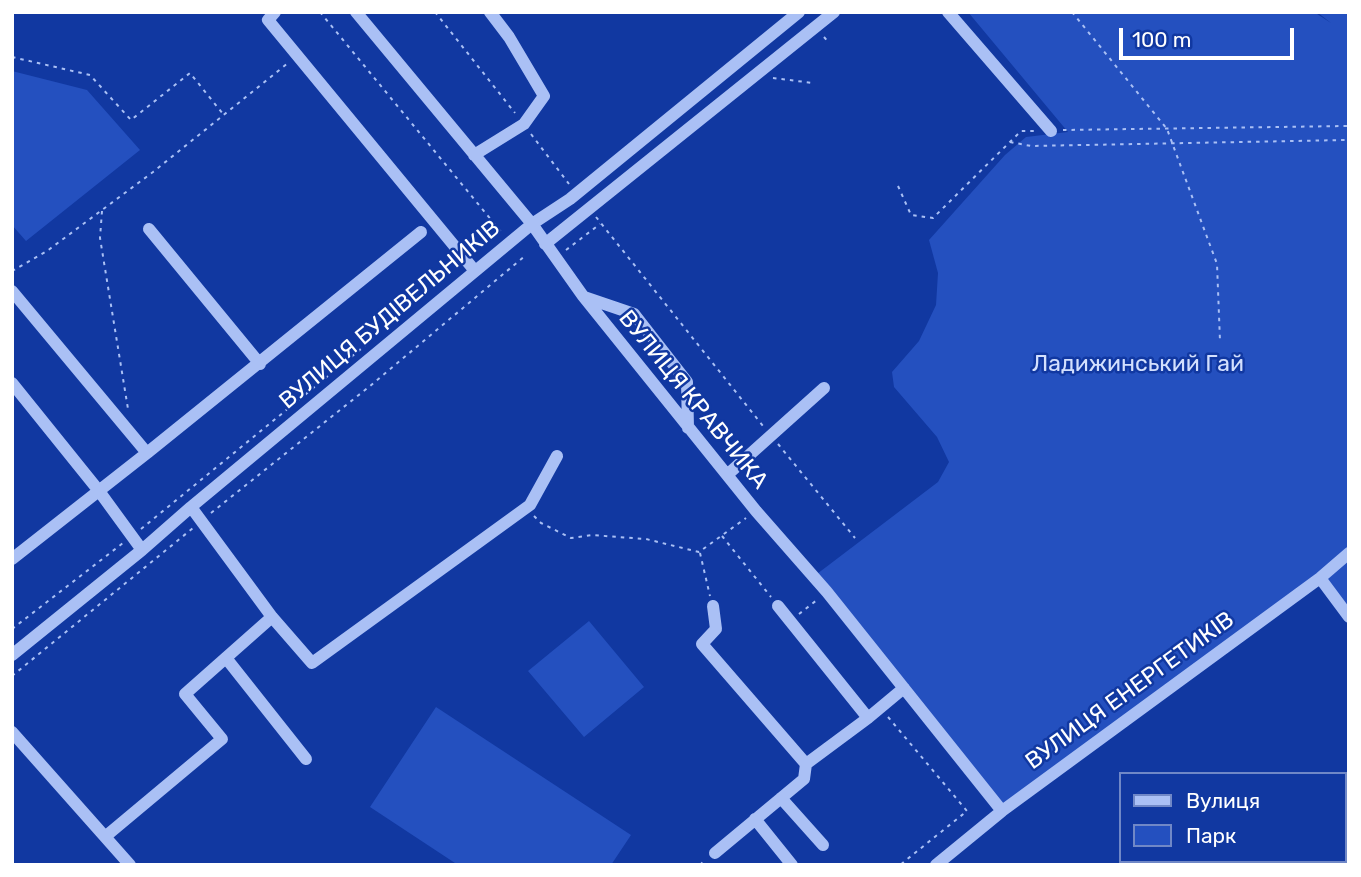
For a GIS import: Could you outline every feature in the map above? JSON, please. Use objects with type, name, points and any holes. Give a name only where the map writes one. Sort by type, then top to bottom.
[{"type":"street","points":[[275,12],[268,20],[475,271]]},
{"type":"street","name":"ВУЛИЦЯ КРАВЧИКА","points":[[356,12],[533,224],[583,296],[688,428],[827,592],[1002,811]]},
{"type":"street","points":[[474,155],[524,124],[544,96],[509,37],[490,12]]},
{"type":"street","name":"ВУЛИЦЯ БУДІВЕЛЬНИКІВ","points":[[12,655],[142,550],[475,271],[533,224],[570,199],[799,12]]},
{"type":"street","points":[[545,244],[834,12]]},
{"type":"street","points":[[948,12],[1049,131]]},
{"type":"street","points":[[773,34],[786,50]]},
{"type":"street","points":[[149,229],[260,364]]},
{"type":"street","points":[[12,559],[260,364],[422,232]]},
{"type":"street","points":[[12,291],[147,453]]},
{"type":"street","points":[[583,296],[634,314],[687,382],[688,428]]},
{"type":"street","points":[[12,383],[99,491],[142,550]]},
{"type":"street","points":[[727,475],[824,388]]},
{"type":"street","points":[[191,507],[272,617],[312,663],[530,505],[557,456]]},
{"type":"street","name":"ВУЛИЦЯ ЕНЕРГЕТИКІВ","points":[[936,865],[1002,811],[1320,578],[1349,553]]},
{"type":"street","points":[[1320,578],[1349,617]]},
{"type":"street","points":[[713,606],[716,629],[702,644],[806,764]]},
{"type":"street","points":[[778,606],[868,718]]},
{"type":"street","points":[[106,836],[222,739],[185,694],[272,617]]},
{"type":"street","points":[[226,658],[306,760]]},
{"type":"street","points":[[715,853],[804,779],[806,764],[904,688]]},
{"type":"street","points":[[12,732],[130,865]]},
{"type":"street","points":[[780,798],[823,845]]},
{"type":"street","points":[[755,819],[792,865]]},
{"type":"path","points":[[320,12],[503,235]]},
{"type":"path","points":[[435,12],[569,184]]},
{"type":"path","points":[[1072,12],[1167,129],[1217,264],[1220,341]]},
{"type":"path","points":[[12,271],[47,251],[102,210],[297,55]]},
{"type":"path","points":[[12,57],[90,75],[131,120],[190,73],[223,115]]},
{"type":"path","points":[[755,76],[813,83]]},
{"type":"path","points":[[898,186],[911,215],[933,218],[1021,131],[1347,126]]},
{"type":"path","points":[[1010,142],[1031,146],[1346,140]]},
{"type":"path","points":[[102,210],[100,238],[129,411]]},
{"type":"path","points":[[596,216],[855,537]]},
{"type":"path","points":[[562,253],[601,223]]},
{"type":"path","points":[[12,676],[370,386],[526,255]]},
{"type":"path","points":[[525,508],[541,523],[571,538],[592,535],[646,539],[699,552],[756,511]]},
{"type":"path","points":[[722,536],[778,606]]},
{"type":"path","points":[[12,629],[132,537]]},
{"type":"path","points":[[699,552],[713,606]]},
{"type":"path","points":[[790,621],[827,592]]},
{"type":"path","points":[[881,708],[967,811],[900,865]]},
{"type":"green space","name":"Ладижинський Гай","points":[[968,12],[1314,12],[1331,23],[1317,12],[1349,12],[1349,617],[1320,578],[1002,811],[813,577],[938,482],[949,462],[937,437],[894,387],[892,372],[919,341],[936,305],[938,273],[929,240],[1005,155],[1026,137],[1068,132]]},
{"type":"green space","points":[[12,71],[87,90],[140,150],[26,241],[12,225]]},
{"type":"green space","points":[[589,621],[644,687],[584,737],[528,671]]},
{"type":"green space","points":[[436,707],[631,835],[611,865],[458,865],[370,807]]}]
